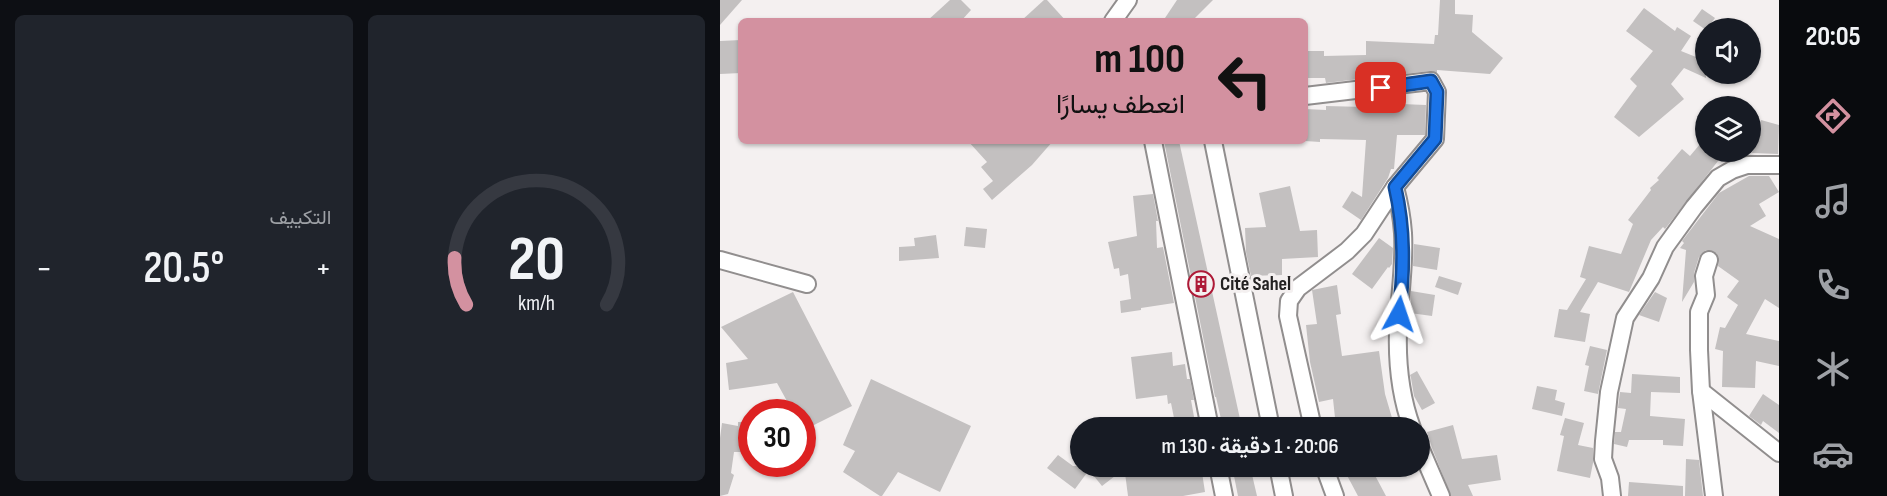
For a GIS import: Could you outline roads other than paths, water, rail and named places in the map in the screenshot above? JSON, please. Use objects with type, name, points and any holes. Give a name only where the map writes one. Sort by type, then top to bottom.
[{"type":"street","points":[[1115,18],[1128,0]]},
{"type":"street","points":[[1308,96],[1431,81],[1437,92],[1435,139],[1395,187],[1364,234],[1347,251],[1298,288],[1289,301],[1288,316],[1311,417]]},
{"type":"street","points":[[1154,144],[1208,417]]},
{"type":"street","points":[[1214,144],[1269,417]]},
{"type":"street","points":[[1612,496],[1610,478],[1603,459],[1604,441],[1609,392],[1625,318],[1651,278],[1665,247],[1718,178],[1747,165],[1779,165]]},
{"type":"street","points":[[1395,187],[1403,233],[1403,278],[1398,332],[1400,374],[1409,417]]},
{"type":"street","points":[[1709,260],[1704,276],[1706,295],[1699,312],[1701,391],[1714,496]]},
{"type":"street","points":[[725,261],[807,284]]},
{"type":"street","points":[[1701,391],[1779,453]]},
{"type":"street","points":[[1430,470],[1441,496]]},
{"type":"street","points":[[1220,477],[1224,496]]},
{"type":"street","points":[[1280,477],[1284,496]]},
{"type":"street","points":[[1328,477],[1335,496]]},
{"type":"place","name":"Cité Sahel","points":[[1201,284]]}]
